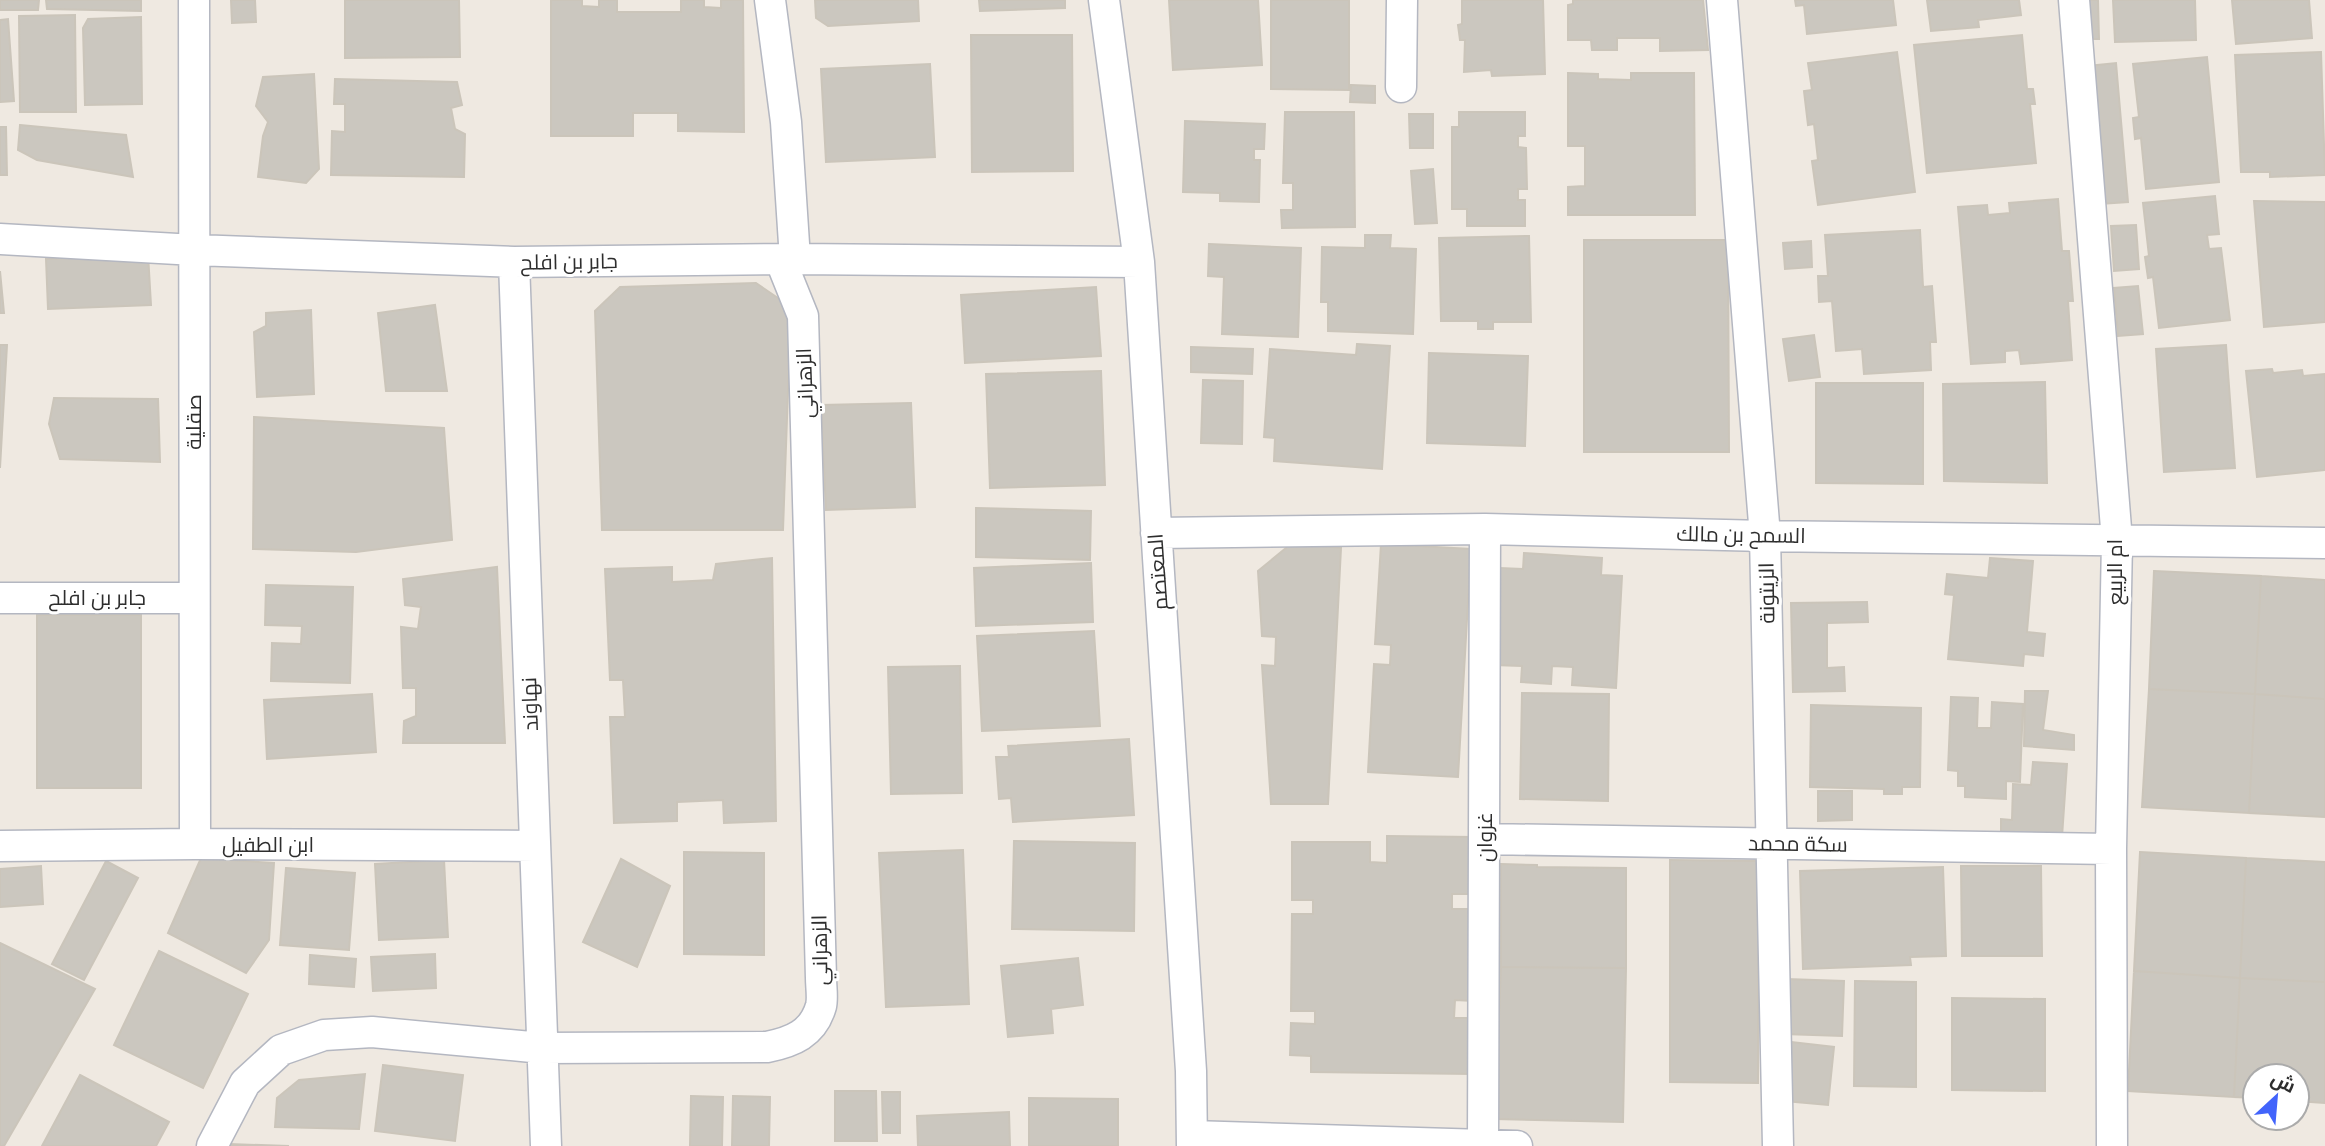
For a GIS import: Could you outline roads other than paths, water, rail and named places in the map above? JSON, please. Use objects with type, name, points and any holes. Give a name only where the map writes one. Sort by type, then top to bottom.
[{"type":"street","name":"صقلية","points":[[194,0],[195,844]]},
{"type":"street","name":"الزهراني","points":[[212,1146],[245,1083],[281,1050],[324,1035],[372,1032],[541,1048],[766,1047],[790,1042],[809,1028],[821,1005],[803,316],[787,259],[786,122],[770,0]]},
{"type":"street","name":"المعتصم","points":[[1104,0],[1139,262],[1191,1071],[1192,1141]]},
{"type":"street","points":[[1401,87],[1402,0]]},
{"type":"street","name":"الزيتونة","points":[[1722,0],[1765,536],[1778,1146]]},
{"type":"street","name":"ام الربيع","points":[[2074,0],[2117,541],[2111,849],[2112,1146]]},
{"type":"street","name":"جابر بن افلح","points":[[0,239],[195,250],[514,262],[787,259],[1139,262]]},
{"type":"street","name":"نهاوند","points":[[514,262],[546,1146]]},
{"type":"street","name":"السمح بن مالك","points":[[1156,533],[1485,529],[1765,536],[2325,543]]},
{"type":"street","name":"غزوان","points":[[1483,1144],[1485,529]]},
{"type":"street","name":"جابر بن افلح","points":[[0,598],[194,598]]},
{"type":"street","name":"سكة محمد","points":[[1485,839],[2111,849]]},
{"type":"street","name":"ابن الطفيل","points":[[0,846],[535,846]]},
{"type":"street","points":[[1192,1141],[1517,1146]]}]
